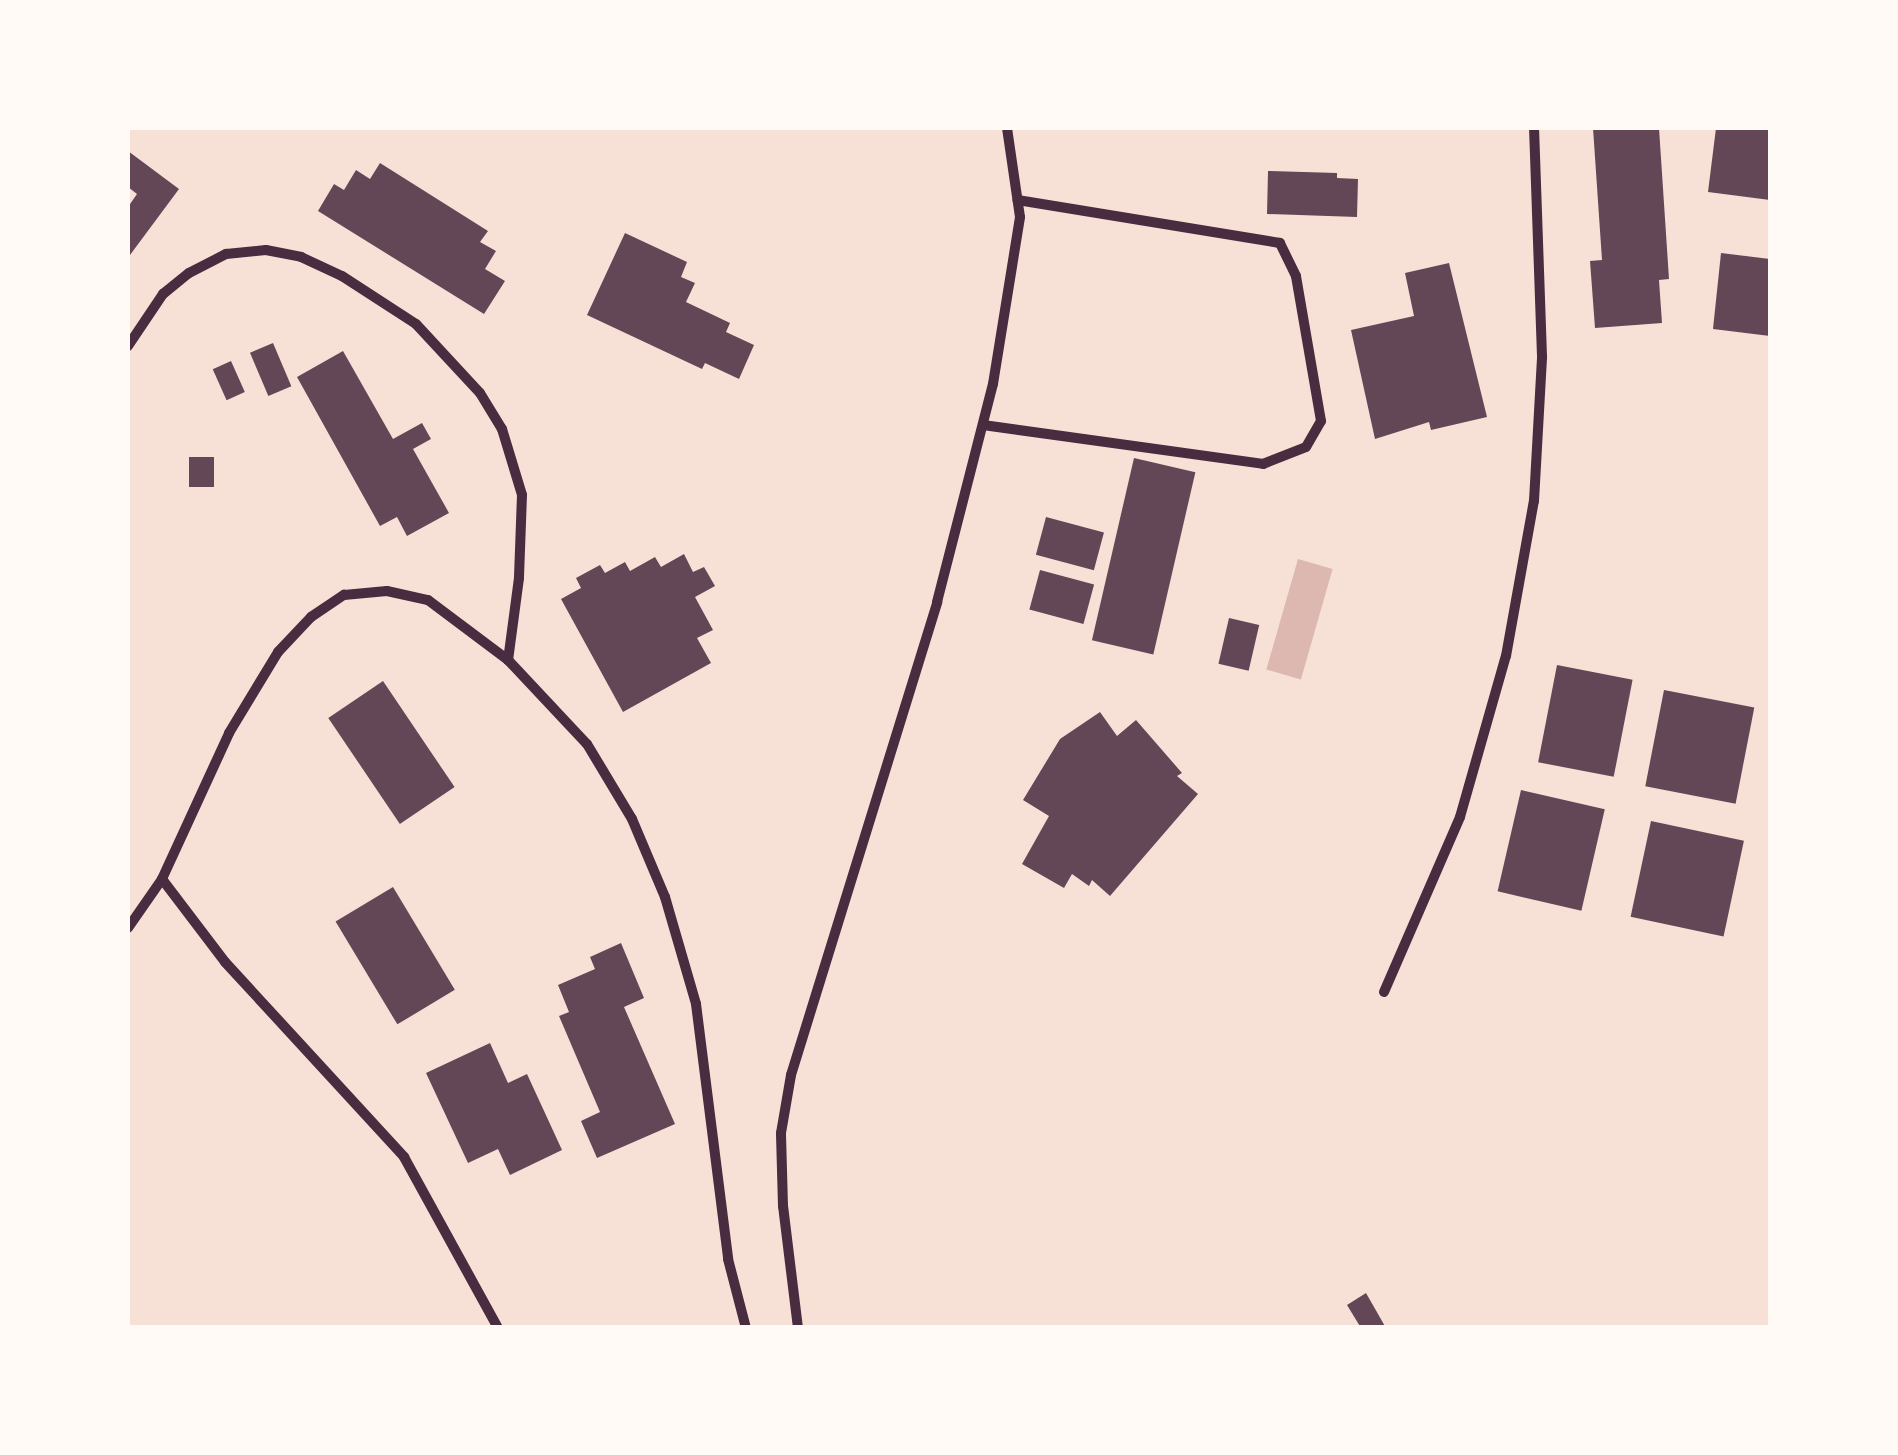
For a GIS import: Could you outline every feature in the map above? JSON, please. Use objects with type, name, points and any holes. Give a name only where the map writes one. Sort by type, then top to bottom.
[{"type":"street","points":[[798,1328],[783,1206],[781,1133],[791,1075],[936,602],[983,425],[1007,309],[1020,217],[1007,128]]},
{"type":"street","points":[[1384,992],[1460,817],[1506,656],[1534,502],[1542,356],[1534,128]]},
{"type":"street","points":[[983,425],[1263,464],[1306,447],[1321,421],[1296,276],[1280,243],[1018,200]]},
{"type":"street","points":[[128,346],[163,294],[189,273],[226,254],[266,250],[301,257],[342,276],[416,324],[480,393],[502,429],[522,495],[519,578],[508,660]]},
{"type":"street","points":[[128,928],[162,879],[229,733],[278,652],[310,616],[344,595],[387,592],[428,600],[508,660],[587,744],[632,819],[665,897],[696,1004],[728,1259],[746,1328]]},
{"type":"street","points":[[162,879],[225,962],[404,1157],[498,1328]]},
{"type":"shaded area","points":[[1298,559],[1333,569],[1301,679],[1266,670]]},
{"type":"building","points":[[1593,128],[1659,128],[1669,279],[1659,280],[1662,323],[1595,328],[1590,261],[1602,260]]},
{"type":"building","points":[[1716,128],[1770,128],[1770,200],[1708,192]]},
{"type":"building","points":[[128,151],[179,189],[130,255],[128,207],[137,194],[128,187]]},
{"type":"building","points":[[380,163],[488,231],[480,242],[496,251],[485,269],[505,281],[484,314],[318,211],[334,184],[344,190],[356,170],[370,179]]},
{"type":"building","points":[[1268,171],[1337,173],[1337,178],[1358,179],[1357,217],[1267,214]]},
{"type":"building","points":[[625,233],[687,262],[681,277],[695,283],[686,302],[730,323],[726,332],[754,345],[739,379],[705,363],[702,369],[587,315]]},
{"type":"building","points":[[1721,253],[1770,259],[1770,336],[1713,329]]},
{"type":"building","points":[[1449,263],[1487,417],[1431,430],[1429,422],[1375,439],[1351,330],[1414,316],[1405,273]]},
{"type":"building","points":[[273,343],[291,386],[268,396],[250,353]]},
{"type":"building","points":[[343,351],[393,439],[422,423],[431,439],[413,449],[449,513],[407,536],[397,517],[380,526],[297,377]]},
{"type":"building","points":[[231,361],[245,392],[227,400],[213,369]]},
{"type":"building","points":[[189,457],[214,457],[214,487],[189,487]]},
{"type":"building","points":[[1134,458],[1195,472],[1153,654],[1092,640]]},
{"type":"building","points":[[1046,517],[1104,533],[1094,570],[1036,555]]},
{"type":"building","points":[[684,554],[693,572],[704,567],[715,586],[695,597],[713,630],[697,638],[711,663],[623,712],[561,599],[581,588],[576,578],[600,565],[605,573],[625,562],[630,571],[655,557],[661,567]]},
{"type":"building","points":[[1040,570],[1094,584],[1083,624],[1029,610]]},
{"type":"building","points":[[1229,618],[1259,625],[1249,671],[1218,664]]},
{"type":"building","points":[[1557,665],[1633,680],[1614,777],[1538,762]]},
{"type":"building","points":[[383,681],[455,787],[400,824],[328,718]]},
{"type":"building","points":[[1664,690],[1754,708],[1736,804],[1645,786]]},
{"type":"building","points":[[1100,712],[1117,736],[1136,720],[1182,773],[1177,776],[1198,794],[1110,896],[1092,880],[1089,886],[1072,874],[1064,888],[1022,864],[1049,816],[1023,800],[1060,739]]},
{"type":"building","points":[[1521,790],[1605,809],[1581,911],[1498,891]]},
{"type":"building","points":[[1651,821],[1744,841],[1724,937],[1631,917]]},
{"type":"building","points":[[393,887],[455,990],[397,1024],[336,922]]},
{"type":"building","points":[[621,943],[644,998],[624,1007],[675,1124],[597,1158],[581,1121],[600,1112],[559,1016],[569,1012],[558,985],[595,969],[590,957]]},
{"type":"building","points":[[490,1043],[508,1083],[527,1074],[562,1150],[510,1175],[498,1149],[468,1163],[426,1073]]},
{"type":"building","points":[[1366,1293],[1386,1328],[1361,1328],[1347,1305]]}]
